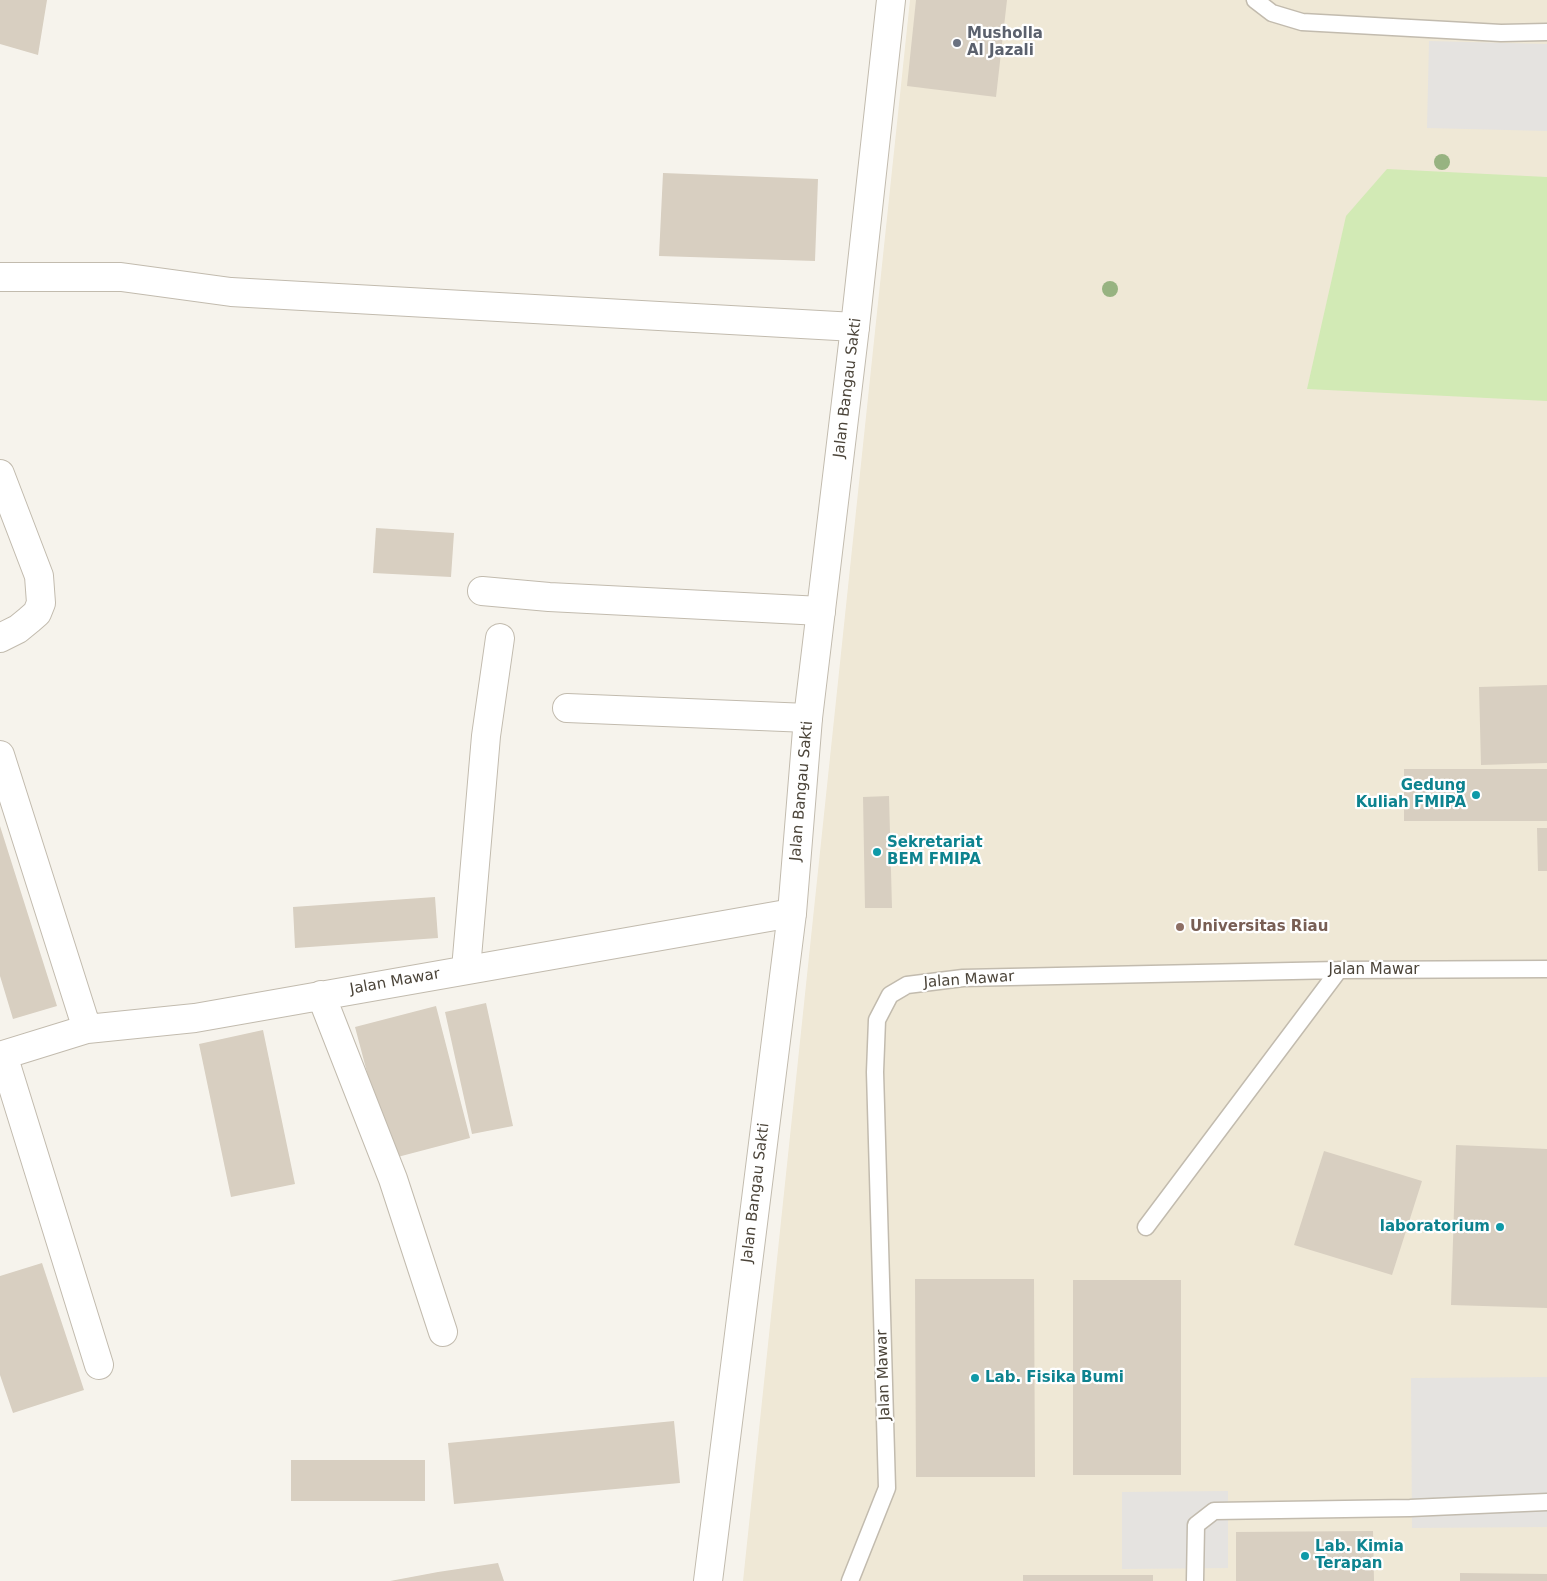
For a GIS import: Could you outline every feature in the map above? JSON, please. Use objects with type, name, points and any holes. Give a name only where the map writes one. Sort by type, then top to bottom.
[{"type":"street","name":"Jalan Bangau Sakti","points":[[708,1581],[792,913],[808,718],[855,326],[891,0]]},
{"type":"street","points":[[0,277],[121,277],[230,292],[855,326]]},
{"type":"street","points":[[0,638],[18,629],[30,620],[37,613],[41,603],[39,576],[3,492]]},
{"type":"street","points":[[482,591],[548,597],[821,611]]},
{"type":"street","points":[[466,969],[486,736],[500,638]]},
{"type":"street","points":[[567,708],[808,718]]},
{"type":"street","points":[[0,755],[87,1029]]},
{"type":"street","name":"Jalan Mawar","points":[[2,1055],[87,1029],[194,1018],[792,913]]},
{"type":"street","points":[[321,995],[393,1180],[443,1332]]},
{"type":"street","points":[[2,1055],[99,1366]]},
{"type":"lane","points":[[1255,0],[1272,13],[1302,22],[1501,33],[1547,32]]},
{"type":"lane","name":"Jalan Mawar","points":[[850,1581],[887,1488],[875,1072],[877,1020],[890,995],[908,985],[964,978],[1339,970],[1547,969]]},
{"type":"lane","points":[[1146,1227],[1339,970]]},
{"type":"lane","points":[[1195,1581],[1196,1525],[1214,1511],[1410,1508],[1547,1502]]},
{"type":"shaded area","name":"Universitas Riau","points":[[910,0],[1547,0],[1547,1581],[743,1581]]},
{"type":"shaded area","points":[[1429,41],[1547,44],[1547,131],[1427,128]]},
{"type":"shaded area","points":[[1547,1377],[1547,1527],[1412,1528],[1411,1378]]},
{"type":"shaded area","points":[[1228,1491],[1228,1568],[1122,1569],[1122,1492]]},
{"type":"green space","points":[[1387,169],[1547,177],[1547,401],[1307,389],[1346,216]]},
{"type":"building","points":[[0,0],[47,0],[38,55],[0,44]]},
{"type":"building","name":"Musholla Al Jazali","points":[[916,0],[1007,0],[996,97],[907,86]]},
{"type":"building","points":[[663,173],[818,179],[815,261],[659,256]]},
{"type":"building","points":[[376,528],[454,533],[451,577],[373,573]]},
{"type":"building","name":"Gedung Kuliah FMIPA","points":[[1547,685],[1547,763],[1481,765],[1479,687]]},
{"type":"building","name":"Gedung Kuliah FMIPA","points":[[1404,769],[1547,769],[1547,821],[1404,821]]},
{"type":"building","name":"Sekretariat BEM FMIPA","points":[[889,796],[892,908],[865,908],[863,797]]},
{"type":"building","points":[[0,826],[57,1006],[13,1019],[0,976]]},
{"type":"building","points":[[1537,828],[1547,828],[1547,871],[1538,871]]},
{"type":"building","points":[[435,897],[438,938],[295,948],[293,907]]},
{"type":"building","points":[[486,1003],[513,1126],[472,1134],[445,1012]]},
{"type":"building","points":[[436,1006],[470,1138],[390,1159],[355,1027]]},
{"type":"building","points":[[263,1030],[295,1184],[231,1197],[199,1044]]},
{"type":"building","name":"laboratorium","points":[[1456,1145],[1547,1149],[1547,1308],[1451,1305]]},
{"type":"building","points":[[1324,1151],[1422,1181],[1392,1275],[1294,1245]]},
{"type":"building","points":[[42,1263],[84,1390],[13,1413],[0,1375],[0,1276]]},
{"type":"building","name":"Lab. Fisika Bumi","points":[[915,1279],[1034,1279],[1035,1477],[916,1477]]},
{"type":"building","points":[[1073,1280],[1181,1280],[1181,1475],[1073,1475]]},
{"type":"building","points":[[674,1421],[680,1483],[454,1504],[448,1443]]},
{"type":"building","points":[[291,1460],[425,1460],[425,1501],[291,1501]]},
{"type":"building","name":"Lab. Kimia Terapan","points":[[1373,1531],[1374,1581],[1236,1581],[1236,1532]]},
{"type":"building","points":[[498,1563],[504,1581],[390,1581],[438,1572]]},
{"type":"building","points":[[1460,1573],[1547,1574],[1547,1581],[1460,1581]]},
{"type":"building","points":[[1023,1575],[1153,1575],[1153,1581],[1023,1581]]},
{"type":"place","name":"Musholla Al Jazali","points":[[957,43]]},
{"type":"place","name":"Gedung Kuliah FMIPA","points":[[1476,795]]},
{"type":"place","name":"Sekretariat BEM FMIPA","points":[[877,852]]},
{"type":"place","name":"Universitas Riau","points":[[1180,927]]},
{"type":"place","name":"laboratorium","points":[[1500,1227]]},
{"type":"place","name":"Lab. Fisika Bumi","points":[[975,1378]]},
{"type":"place","name":"Lab. Kimia Terapan","points":[[1305,1556]]}]
